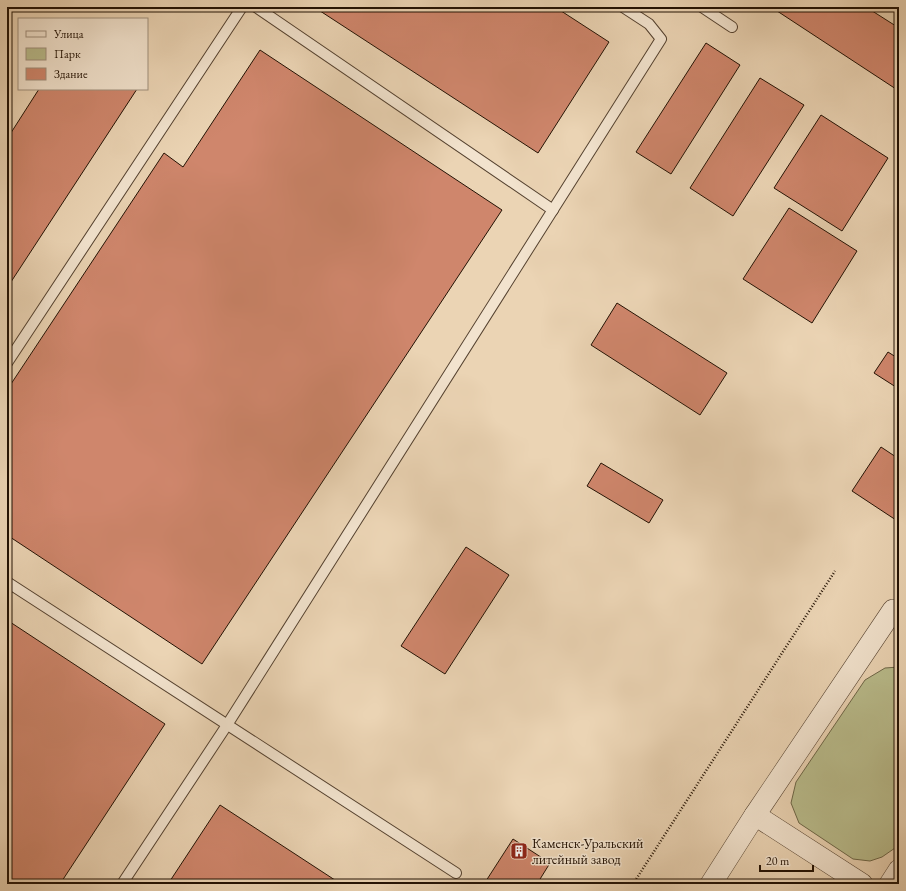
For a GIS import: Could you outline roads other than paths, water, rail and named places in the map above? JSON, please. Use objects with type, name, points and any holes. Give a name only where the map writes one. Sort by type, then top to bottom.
[{"type":"street","points":[[711,884],[755,815],[893,610],[899,614]]},
{"type":"street","points":[[755,815],[862,884]]},
{"type":"street","points":[[890,884],[899,870]]},
{"type":"lane","points":[[7,363],[242,7]]},
{"type":"lane","points":[[256,7],[553,210]]},
{"type":"lane","points":[[122,884],[227,725],[531,247],[661,39],[649,24],[623,7]]},
{"type":"lane","points":[[702,7],[732,27]]},
{"type":"lane","points":[[7,582],[456,873]]},
{"type":"place","name":"Каменск-Уральский литейный завод","points":[[519,851]]}]
